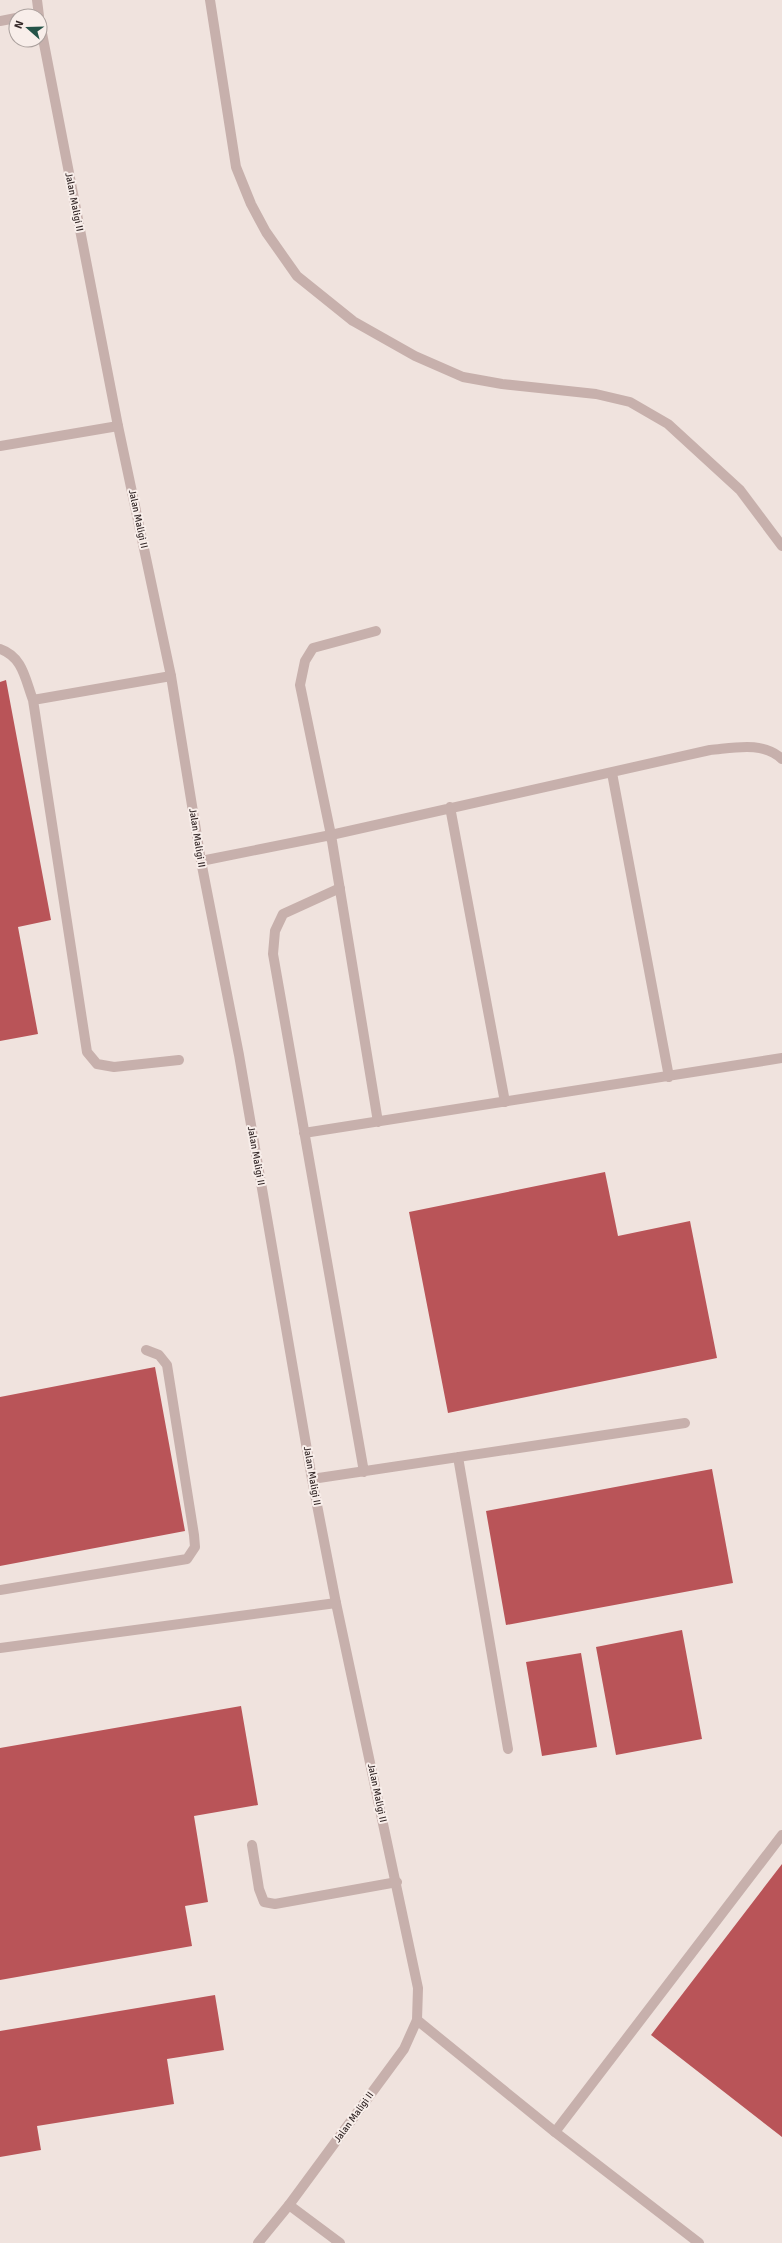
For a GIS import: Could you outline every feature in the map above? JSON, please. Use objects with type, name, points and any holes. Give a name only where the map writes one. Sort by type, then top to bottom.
[{"type":"street","points":[[210,0],[236,167],[251,204],[266,232],[297,276],[354,321],[415,356],[463,377],[502,384],[596,394],[630,402],[668,424],[740,490],[782,546]]},
{"type":"street","name":"Jalan Maligi II","points":[[44,48],[118,426],[171,676],[201,861],[239,1055],[312,1479],[336,1603],[397,1882],[418,1988],[417,2020],[404,2049],[289,2205],[258,2243]]},
{"type":"street","points":[[0,446],[118,426]]},
{"type":"street","points":[[376,631],[313,648],[305,661],[300,685],[331,835],[378,1122]]},
{"type":"street","points":[[0,649],[11,652],[17,659],[33,700],[88,1052],[98,1064],[114,1067],[179,1060]]},
{"type":"street","points":[[33,700],[171,676]]},
{"type":"street","points":[[201,861],[331,835],[450,807],[612,773],[710,750],[745,747],[762,748],[775,752],[782,759]]},
{"type":"street","points":[[612,773],[669,1077]]},
{"type":"street","points":[[450,807],[505,1102]]},
{"type":"street","points":[[340,888],[283,914],[275,931],[272,954],[364,1472]]},
{"type":"street","points":[[304,1133],[669,1077],[782,1058]]},
{"type":"street","points":[[0,1590],[187,1559],[195,1547],[167,1365],[159,1355],[146,1350]]},
{"type":"street","points":[[312,1479],[685,1424]]},
{"type":"street","points":[[458,1458],[508,1749]]},
{"type":"street","points":[[0,1648],[336,1603]]},
{"type":"street","points":[[555,2132],[782,1835]]},
{"type":"street","points":[[252,1845],[259,1889],[264,1902],[275,1904],[397,1882]]},
{"type":"street","points":[[417,2020],[555,2132],[699,2243]]},
{"type":"street","points":[[289,2205],[340,2243]]},
{"type":"building","points":[[6,680],[51,920],[18,927],[38,1034],[0,1041],[0,682]]},
{"type":"building","points":[[605,1172],[618,1236],[690,1221],[717,1358],[448,1413],[409,1212]]},
{"type":"building","points":[[155,1367],[185,1531],[0,1566],[0,1397]]},
{"type":"building","points":[[712,1469],[733,1583],[506,1625],[486,1511]]},
{"type":"building","points":[[682,1630],[702,1739],[616,1755],[596,1647]]},
{"type":"building","points":[[581,1653],[597,1747],[542,1756],[526,1662]]},
{"type":"building","points":[[241,1706],[258,1805],[194,1816],[208,1902],[185,1906],[192,1946],[0,1980],[0,1748]]},
{"type":"building","points":[[782,1864],[782,2137],[651,2035]]},
{"type":"building","points":[[215,1995],[224,2050],[167,2059],[174,2104],[37,2126],[41,2150],[0,2157],[0,2031]]}]
